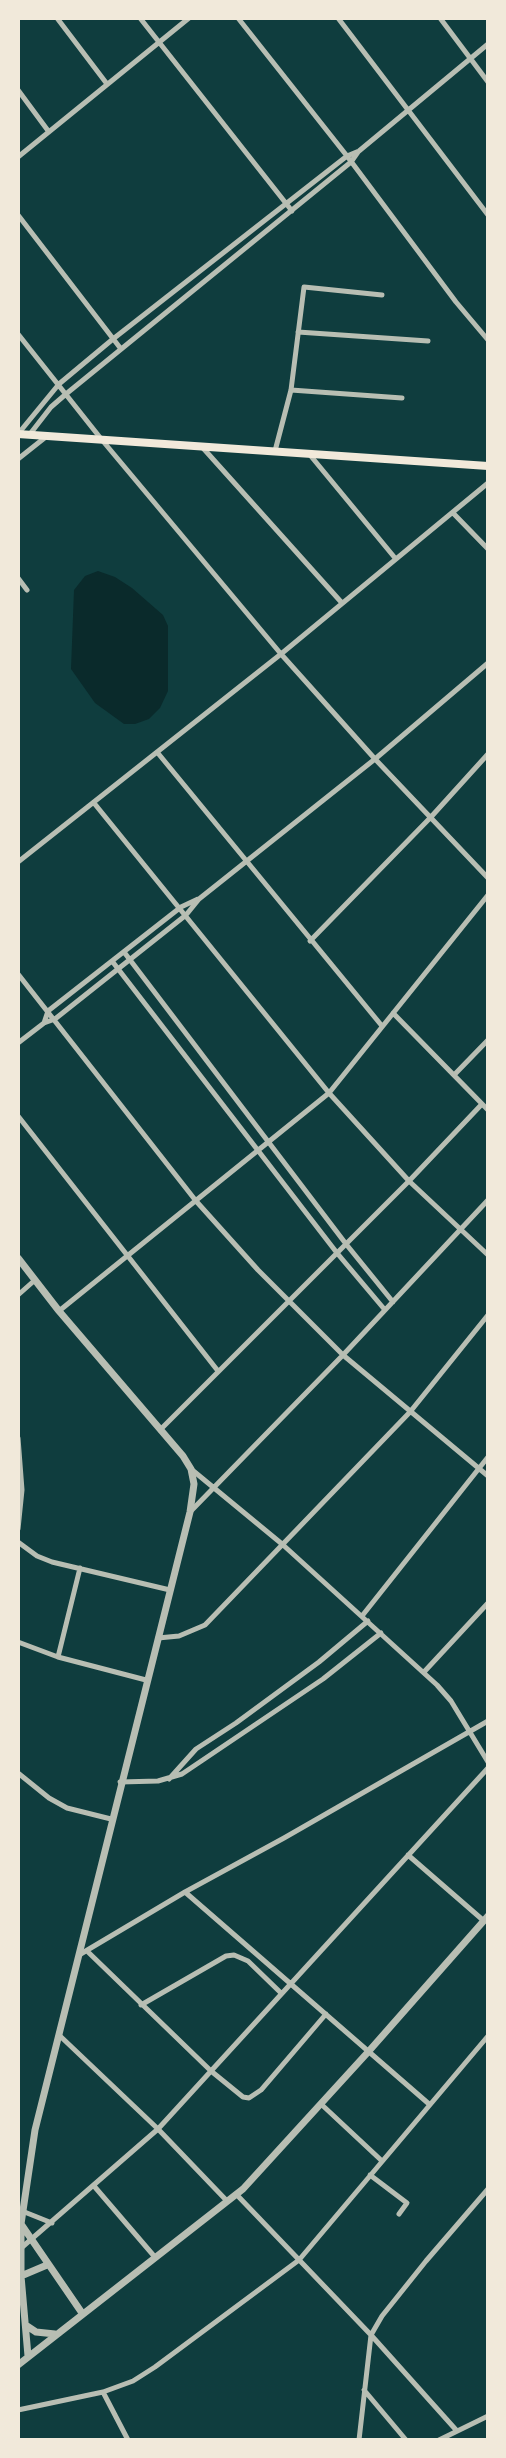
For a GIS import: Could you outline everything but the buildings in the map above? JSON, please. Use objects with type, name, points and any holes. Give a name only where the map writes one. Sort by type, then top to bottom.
[{"type":"main road","points":[[18,434],[488,466]]},
{"type":"street","points":[[57,18],[107,84]]},
{"type":"street","points":[[140,18],[292,211]]},
{"type":"street","points":[[18,157],[189,18]]},
{"type":"street","points":[[238,18],[347,156],[441,283],[488,340]]},
{"type":"street","points":[[338,18],[488,215]]},
{"type":"street","points":[[440,18],[488,82]]},
{"type":"street","points":[[30,434],[51,407],[66,394],[292,211],[351,162],[359,151],[407,110],[488,44]]},
{"type":"street","points":[[18,90],[49,132]]},
{"type":"street","points":[[18,434],[59,384],[113,339],[347,156],[359,151]]},
{"type":"street","points":[[18,215],[121,349]]},
{"type":"street","points":[[275,452],[291,390],[304,287],[382,295]]},
{"type":"street","points":[[298,333],[428,341]]},
{"type":"street","points":[[18,334],[102,440],[282,654],[375,759],[488,879]]},
{"type":"street","points":[[291,390],[402,398]]},
{"type":"street","points":[[18,459],[47,436]]},
{"type":"street","points":[[202,446],[342,603]]},
{"type":"street","points":[[310,455],[395,558]]},
{"type":"street","points":[[18,862],[282,654],[395,558],[454,514],[488,483]]},
{"type":"street","points":[[454,514],[488,549]]},
{"type":"street","points":[[18,578],[27,590]]},
{"type":"street","points":[[18,1043],[44,1023],[55,1019],[186,915],[199,899],[375,759],[488,663]]},
{"type":"street","points":[[157,752],[382,1026]]},
{"type":"street","points":[[310,941],[431,817],[488,754]]},
{"type":"street","points":[[94,802],[329,1093],[409,1181],[488,1255]]},
{"type":"street","points":[[60,1311],[329,1093],[488,895]]},
{"type":"street","points":[[44,1023],[48,1011],[181,907],[199,899]]},
{"type":"street","points":[[124,952],[346,1244],[393,1302]]},
{"type":"street","points":[[112,961],[260,1150],[337,1253],[385,1310]]},
{"type":"street","points":[[18,974],[196,1201],[288,1302],[343,1355],[488,1476]]},
{"type":"street","points":[[393,1013],[488,1110]]},
{"type":"street","points":[[455,1074],[488,1041]]},
{"type":"street","points":[[160,1430],[409,1181],[482,1104]]},
{"type":"street","points":[[18,1116],[218,1371]]},
{"type":"street","points":[[190,1512],[343,1355],[488,1200]]},
{"type":"street","points":[[18,1258],[191,1469],[282,1544],[424,1672],[451,1701],[488,1762]]},
{"type":"street","points":[[18,1295],[35,1280]]},
{"type":"street","points":[[158,1638],[179,1636],[205,1625],[410,1412],[488,1315]]},
{"type":"street","points":[[18,1438],[22,1490],[18,1529]]},
{"type":"street","points":[[362,1616],[488,1456]]},
{"type":"street","points":[[28,2356],[20,2249],[22,2211],[35,2130],[120,1782],[190,1512],[194,1484],[191,1469]]},
{"type":"street","points":[[18,1542],[37,1556],[171,1590]]},
{"type":"street","points":[[58,1657],[80,1568]]},
{"type":"street","points":[[424,1672],[488,1603]]},
{"type":"street","points":[[168,1780],[196,1749],[310,1669],[368,1621]]},
{"type":"street","points":[[120,1782],[168,1780],[182,1774],[323,1679],[381,1633]]},
{"type":"street","points":[[18,1642],[58,1657],[146,1680]]},
{"type":"street","points":[[79,1955],[184,1892],[488,1721]]},
{"type":"street","points":[[20,2249],[158,2128],[488,1768]]},
{"type":"street","points":[[18,1773],[49,1798],[67,1808],[111,1819]]},
{"type":"street","points":[[18,2365],[154,2256],[236,2194],[321,2104],[486,1919],[408,1855]]},
{"type":"street","points":[[184,1892],[429,2104]]},
{"type":"street","points":[[87,1952],[211,2071],[238,2094],[249,2098],[261,2090],[326,2014]]},
{"type":"street","points":[[141,2005],[226,1956],[234,1955],[248,1961],[281,1993]]},
{"type":"street","points":[[59,2035],[158,2128],[227,2201]]},
{"type":"street","points":[[18,2410],[103,2392],[133,2381],[156,2367],[299,2260],[488,2036]]},
{"type":"street","points":[[321,2104],[382,2161]]},
{"type":"street","points":[[370,2175],[407,2203],[399,2214]]},
{"type":"street","points":[[94,2186],[154,2256]]},
{"type":"street","points":[[359,2440],[371,2335],[382,2316],[426,2261],[488,2190]]},
{"type":"street","points":[[236,2194],[371,2335],[457,2431]]},
{"type":"street","points":[[22,2211],[52,2223]]},
{"type":"street","points":[[21,2224],[82,2313]]},
{"type":"street","points":[[21,2277],[47,2265]]},
{"type":"street","points":[[27,2326],[36,2332],[56,2334]]},
{"type":"street","points":[[364,2390],[406,2440]]},
{"type":"street","points":[[103,2392],[128,2440]]},
{"type":"street","points":[[439,2440],[488,2416]]},
{"type":"water","points":[[98,571],[115,577],[132,588],[163,615],[168,626],[168,691],[160,708],[149,719],[135,724],[124,724],[95,703],[71,669],[74,590],[85,576]]}]
